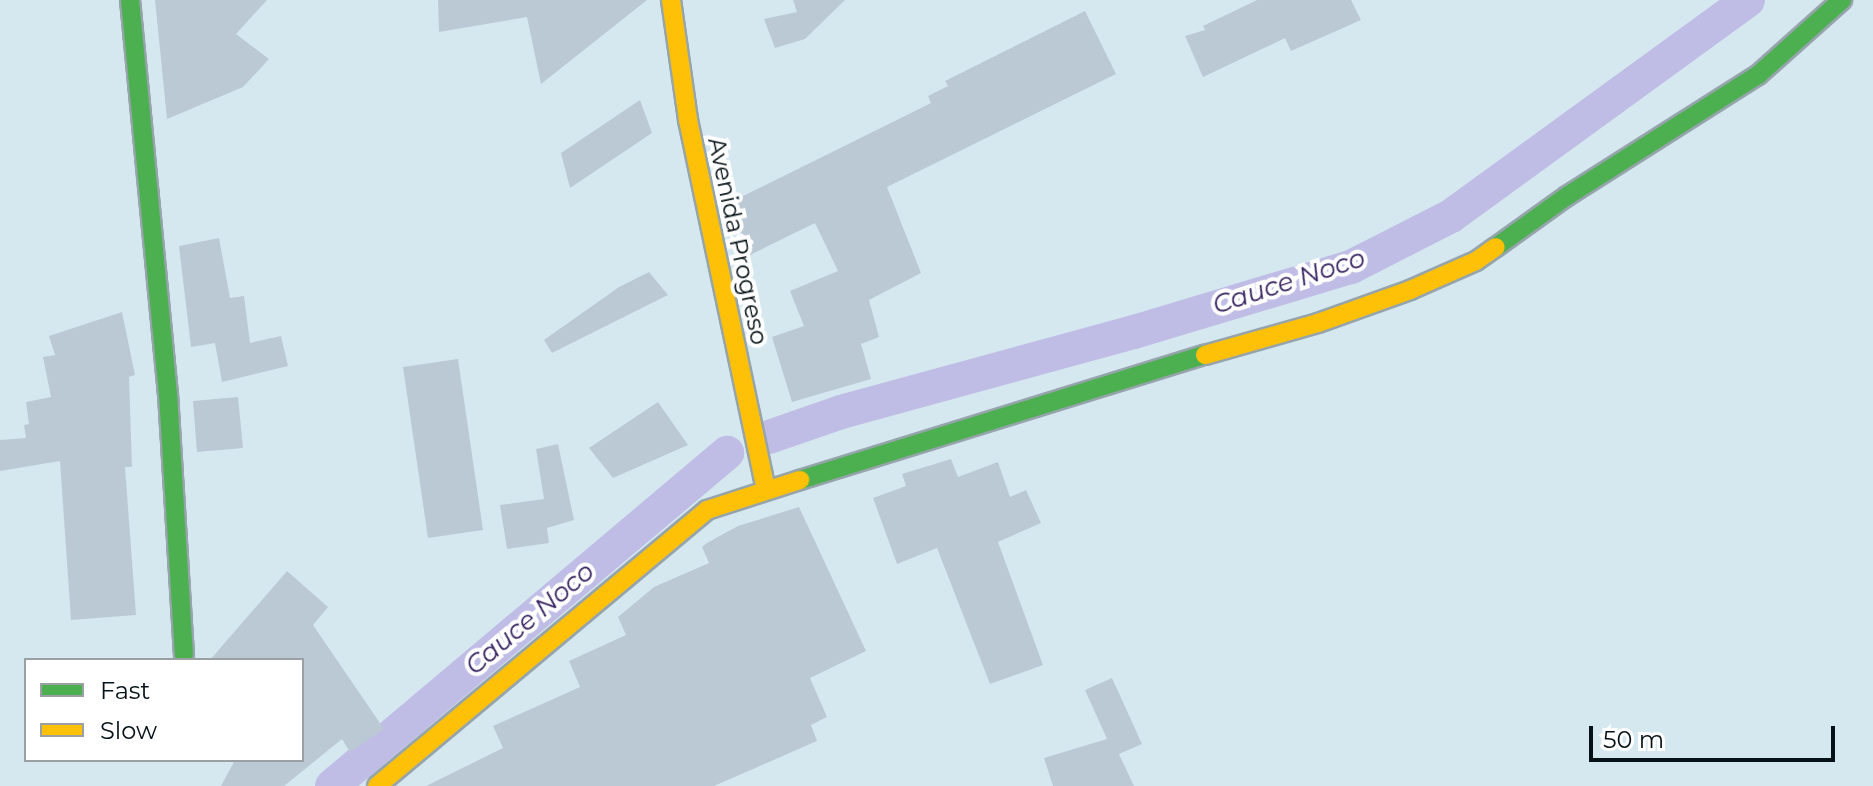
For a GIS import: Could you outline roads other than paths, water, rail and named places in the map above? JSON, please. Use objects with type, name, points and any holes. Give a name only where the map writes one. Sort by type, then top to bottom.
[{"type":"street","points":[[130,0],[168,394],[184,655]]},
{"type":"street","name":"Avenida Progreso","points":[[671,0],[688,120],[766,490]]},
{"type":"street","points":[[382,784],[707,510],[1111,381],[1318,323],[1410,290],[1476,261],[1567,196],[1758,75],[1842,0]]},
{"type":"waterway","name":"Cauce Noco","points":[[769,437],[841,412],[1134,332],[1351,267],[1451,216],[1748,0]]},
{"type":"waterway","name":"Cauce Noco","points":[[332,786],[727,453]]}]
